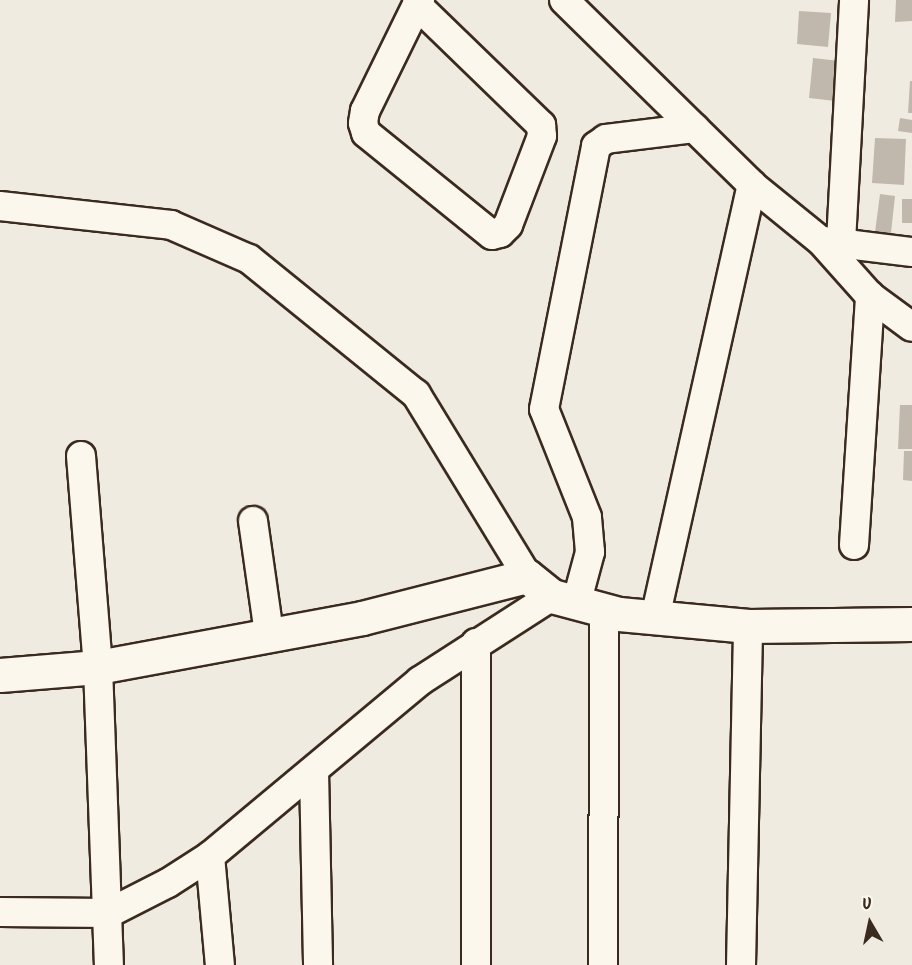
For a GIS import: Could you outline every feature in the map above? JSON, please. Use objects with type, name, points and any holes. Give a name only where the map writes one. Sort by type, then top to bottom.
[{"type":"street","points":[[564,0],[752,185],[831,241],[870,296],[912,327]]},
{"type":"street","points":[[831,241],[854,0]]},
{"type":"street","points":[[418,3],[541,125],[542,136],[508,225],[500,233],[492,234],[366,133],[363,123],[418,3]]},
{"type":"street","points":[[603,965],[571,592],[587,517],[544,409],[596,146],[606,139],[694,128]]},
{"type":"street","points":[[655,618],[752,185]]},
{"type":"street","points":[[0,206],[171,225],[249,259],[416,394],[571,592]]},
{"type":"street","points":[[831,241],[912,252]]},
{"type":"street","points":[[854,545],[870,296]]},
{"type":"street","points":[[81,456],[98,667],[109,913],[109,965]]},
{"type":"street","points":[[252,521],[269,634]]},
{"type":"street","points":[[0,912],[109,913],[210,856],[420,681],[476,643],[571,592]]},
{"type":"street","points":[[0,675],[98,667],[362,618],[571,592],[655,618],[748,626],[912,624]]},
{"type":"street","points":[[741,965],[748,626]]},
{"type":"street","points":[[476,643],[476,965]]},
{"type":"street","points":[[314,771],[318,965]]},
{"type":"street","points":[[210,856],[220,965]]},
{"type":"building","points":[[896,0],[912,0],[912,21],[895,22]]},
{"type":"building","points":[[799,11],[831,13],[828,47],[797,44]]},
{"type":"building","points":[[813,58],[849,62],[844,102],[809,98]]},
{"type":"building","points":[[910,81],[912,81],[912,113],[908,113]]},
{"type":"building","points":[[900,118],[912,120],[912,133],[898,131]]},
{"type":"building","points":[[875,138],[906,139],[904,185],[872,183]]},
{"type":"building","points":[[880,194],[895,196],[890,242],[874,240]]},
{"type":"building","points":[[902,199],[912,199],[912,223],[902,223]]},
{"type":"building","points":[[900,405],[912,405],[912,449],[898,449]]},
{"type":"building","points":[[904,451],[912,451],[912,481],[903,480]]}]
